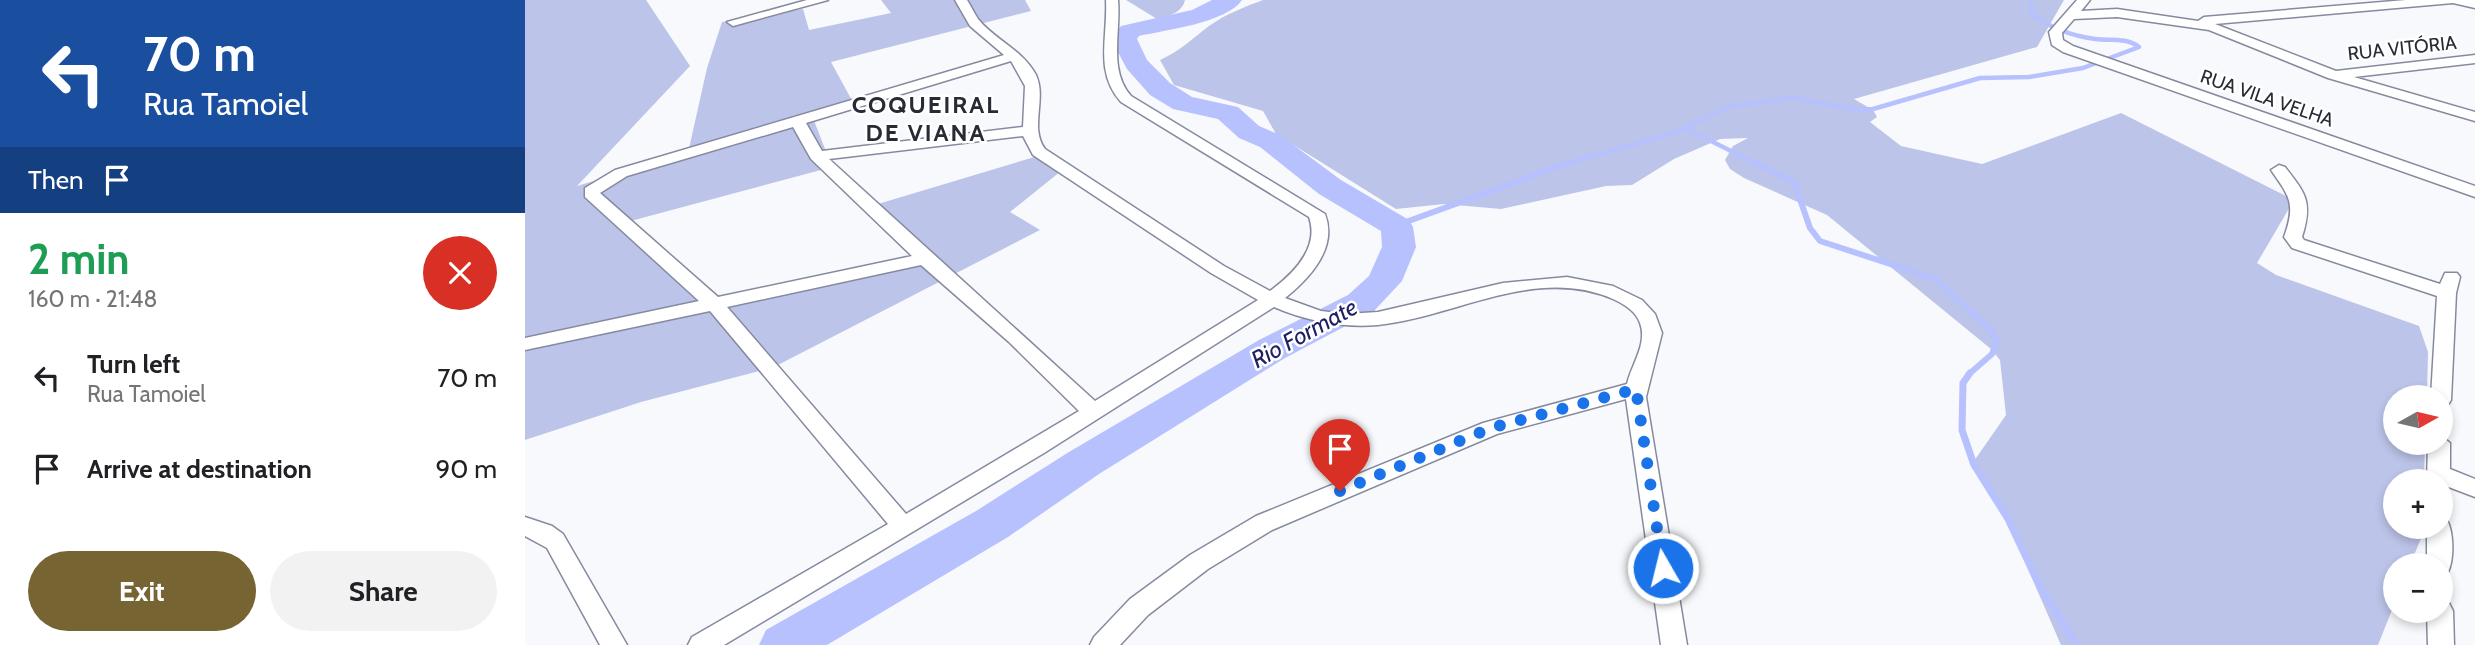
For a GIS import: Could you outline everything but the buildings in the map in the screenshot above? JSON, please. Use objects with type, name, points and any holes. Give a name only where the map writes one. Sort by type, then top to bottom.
[{"type":"street","points":[[733,22],[822,0]]},
{"type":"street","points":[[961,0],[972,19],[1014,55],[1028,75],[1034,92],[1035,110],[1028,131],[1031,144],[1039,152],[1206,262],[1271,299],[1344,320],[1392,316],[1496,288],[1556,281],[1585,284],[1618,293],[1646,315],[1651,330],[1651,348],[1636,389],[1674,645]]},
{"type":"street","points":[[701,645],[904,527],[1271,299],[1300,275],[1315,253],[1321,231],[1317,214],[1119,93],[1111,74],[1112,0]]},
{"type":"street","points":[[2070,15],[2084,0]]},
{"type":"street","points":[[2189,22],[2450,0]]},
{"type":"street","points":[[2456,0],[2475,4]]},
{"type":"street","points":[[2070,15],[2117,13],[2189,22],[2220,30],[2333,75],[2475,117]]},
{"type":"street","name":"RUA VILA VELHA","points":[[2070,15],[2055,32],[2054,38],[2068,49],[2475,192]]},
{"type":"street","points":[[904,527],[715,305],[591,194],[593,187],[621,173],[1014,55]]},
{"type":"street","name":"RUA VITÓRIA","points":[[2333,75],[2475,59]]},
{"type":"street","points":[[797,120],[817,156],[925,260],[1016,337],[1093,412]]},
{"type":"street","points":[[817,156],[1028,131]]},
{"type":"street","points":[[2279,170],[2302,202],[2303,211],[2293,237],[2298,244],[2449,285],[2442,385]]},
{"type":"street","points":[[525,344],[925,260]]},
{"type":"street","points":[[1103,645],[1149,600],[1199,562],[1264,523],[1491,428],[1636,389]]},
{"type":"street","points":[[2453,482],[2475,488]]},
{"type":"street","points":[[525,526],[544,533],[555,541],[614,645]]},
{"type":"street","points":[[2440,623],[2441,645]]},
{"type":"shaded area","points":[[525,0],[646,0],[690,66],[577,186],[688,153],[707,68],[722,22],[803,9],[809,30],[891,13],[881,0],[1025,0],[1031,11],[831,62],[855,106],[813,118],[832,167],[627,222],[700,299],[923,261],[868,207],[1051,152],[1066,167],[1010,212],[1040,230],[774,367],[641,402],[525,440]]},
{"type":"shaded area","points":[[1126,0],[1185,0],[1178,11],[1157,19]]},
{"type":"shaded area","points":[[1263,0],[2064,0],[2037,47],[1854,99],[1873,110],[1877,117],[1870,122],[1901,146],[1982,164],[2121,113],[2294,200],[2257,263],[2276,275],[2419,326],[2428,352],[2427,385],[2383,385],[2383,455],[2425,455],[2424,469],[2383,469],[2383,539],[2421,539],[2415,553],[2383,553],[2383,623],[2387,623],[2378,645],[2061,645],[2014,537],[1974,461],[2006,415],[2000,360],[1991,349],[1827,215],[1744,178],[1730,169],[1725,160],[1733,146],[1748,138],[1720,139],[1674,159],[1632,185],[1606,186],[1501,209],[1444,204],[1396,209],[1276,134],[1263,111],[1174,85],[1160,60],[1180,49],[1209,26]]},
{"type":"waterway","name":"Rio Formate","points":[[784,645],[992,524],[1084,463],[1272,349],[1361,303],[1384,281],[1399,247],[1397,227],[1330,187],[1270,141],[1249,132],[1228,113],[1183,103],[1160,89],[1136,63],[1124,39],[1130,31],[1200,15],[1230,0]]},
{"type":"waterway","points":[[1568,163],[1674,133],[1730,106],[1793,98],[1859,110],[1873,109],[1980,78],[2029,77],[2083,68],[2139,47],[2124,41],[2095,39],[2062,31],[2032,14],[2031,0]]},
{"type":"waterway","points":[[1685,128],[1755,163]]},
{"type":"waterway","points":[[1395,226],[1568,163]]},
{"type":"waterway","points":[[1561,165],[1568,163]]},
{"type":"waterway","points":[[1755,163],[1794,182],[1810,228],[1820,241],[1936,279],[1991,331],[1997,341],[1992,354],[1970,374]]},
{"type":"waterway","points":[[1755,163],[1759,165]]},
{"type":"waterway","points":[[1970,374],[1963,383],[1962,430],[1974,465],[2008,519],[2041,589],[2077,645]]},
{"type":"district","name":"COQUEIRAL DE VIANA","points":[[926,118]]},
{"type":"route","points":[[1340,491],[1491,428],[1636,389],[1663,568]]}]
